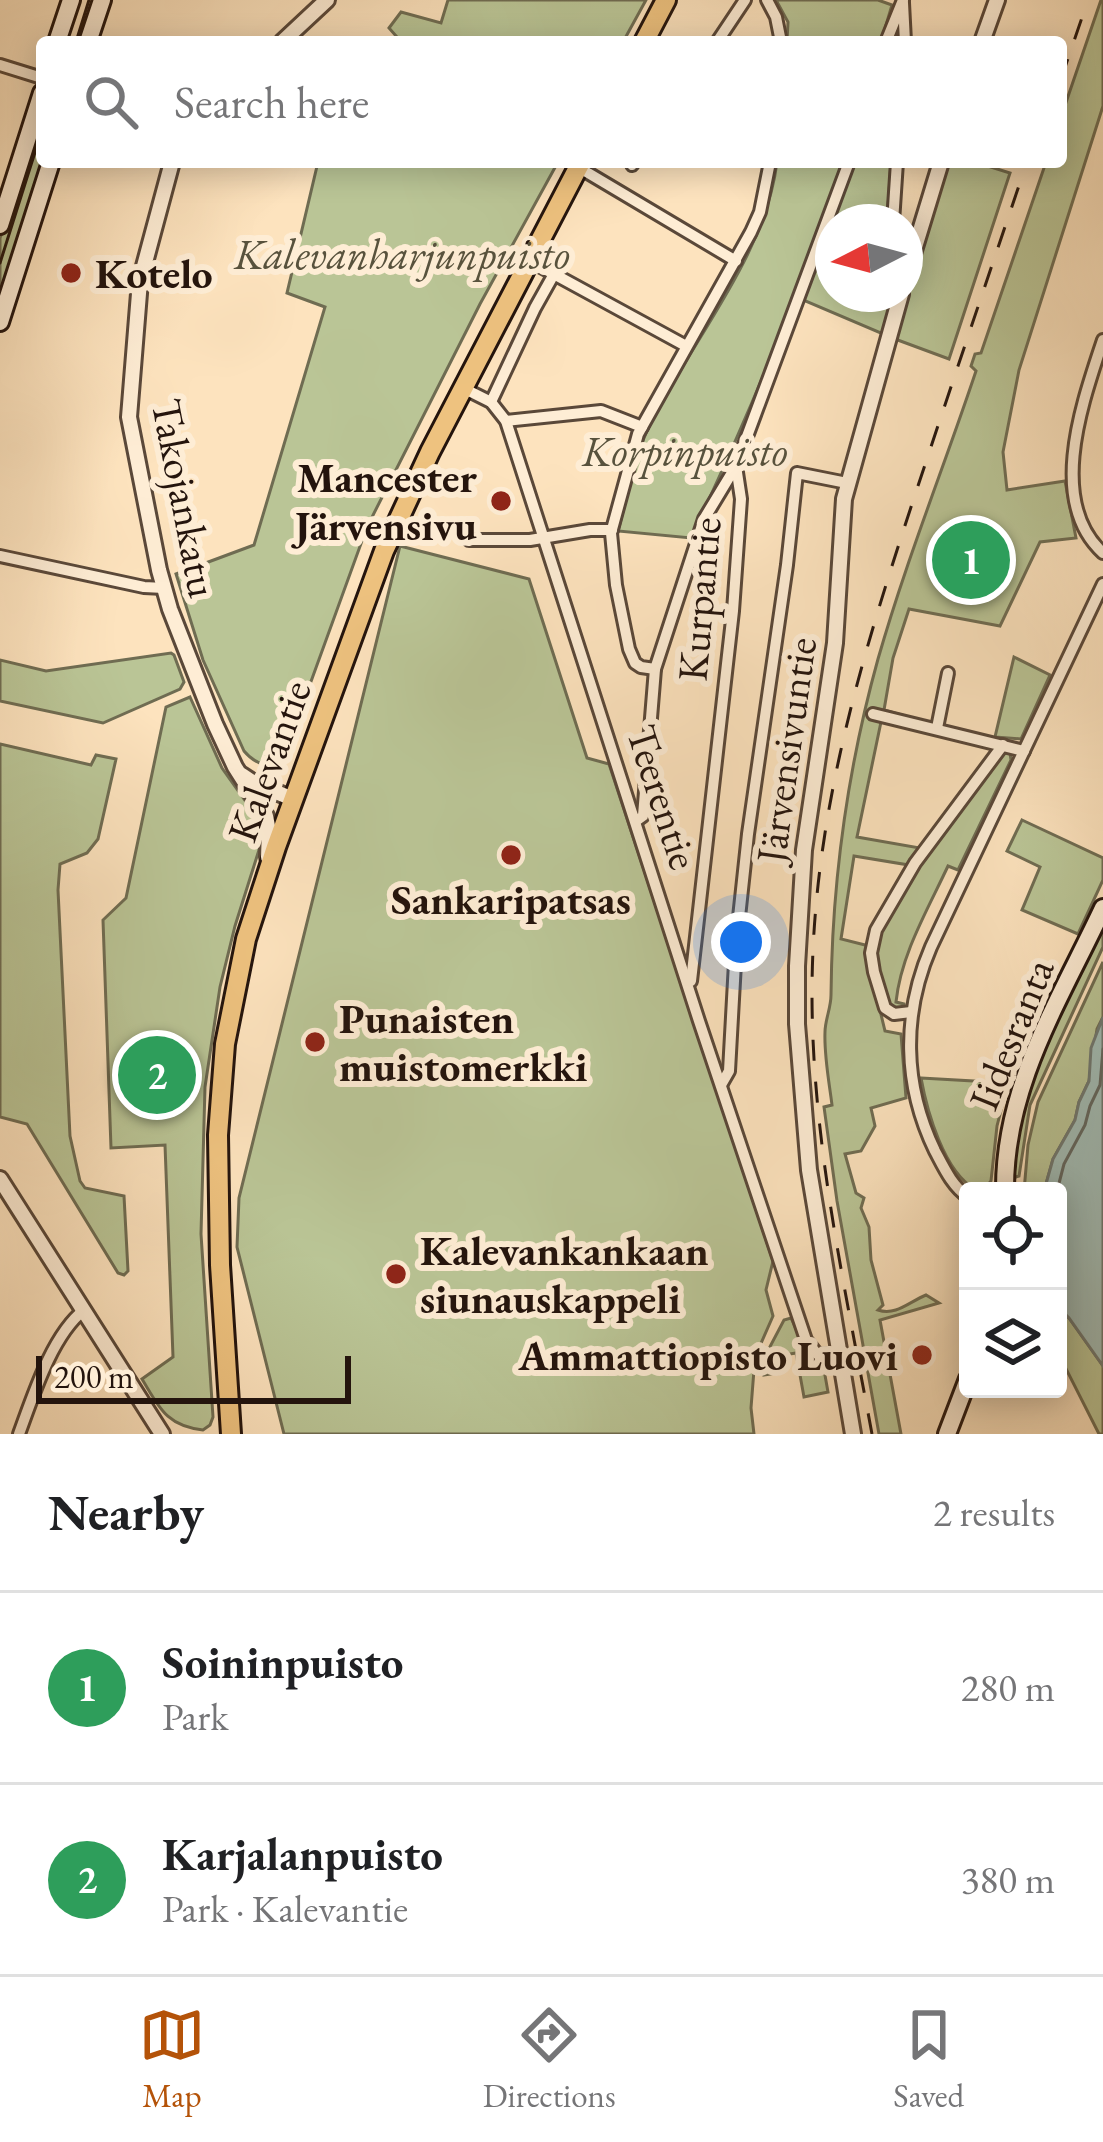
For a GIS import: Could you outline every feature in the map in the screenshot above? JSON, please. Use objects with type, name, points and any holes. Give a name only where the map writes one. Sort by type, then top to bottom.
[{"type":"main road","points":[[60,36],[71,0]]},
{"type":"main road","points":[[90,36],[102,0]]},
{"type":"main road","points":[[647,36],[666,0]]},
{"type":"main road","points":[[0,225],[36,112]]},
{"type":"main road","points":[[0,322],[49,168]]},
{"type":"main road","name":"Kalevantie","points":[[231,1434],[218,1216],[220,1097],[234,992],[264,884],[383,550],[578,168]]},
{"type":"main road","name":"Iidesranta","points":[[1004,1182],[1018,1094],[1103,908]]},
{"type":"main road","points":[[946,1434],[960,1398]]},
{"type":"street","points":[[288,36],[326,0]]},
{"type":"street","points":[[721,36],[746,0]]},
{"type":"street","points":[[767,0],[780,36]]},
{"type":"street","points":[[888,36],[903,0]]},
{"type":"street","points":[[903,0],[905,36]]},
{"type":"street","points":[[984,36],[997,0]]},
{"type":"street","points":[[0,65],[36,76]]},
{"type":"street","name":"Takojankatu","points":[[170,168],[140,281],[128,411],[164,588],[200,689],[268,824],[264,884]]},
{"type":"street","points":[[585,168],[736,261]]},
{"type":"street","points":[[655,669],[634,663],[628,649],[612,530],[642,427],[760,212],[769,168]]},
{"type":"street","name":"Kurpantie","points":[[690,989],[733,611],[741,500],[736,466],[847,168]]},
{"type":"street","points":[[894,204],[897,168]]},
{"type":"street","points":[[923,220],[939,168]]},
{"type":"street","points":[[530,261],[686,346]]},
{"type":"street","points":[[490,402],[554,274]]},
{"type":"street","name":"Järvensivuntie","points":[[853,1434],[808,1170],[796,1007],[802,872],[834,657],[847,483],[897,312]]},
{"type":"street","points":[[1103,340],[1078,414],[1072,453],[1081,523],[1103,553]]},
{"type":"street","name":"Teerentie","points":[[464,388],[490,402],[506,421],[806,1340],[818,1355],[842,1354]]},
{"type":"street","points":[[506,421],[601,412],[642,427]]},
{"type":"street","points":[[636,821],[643,816],[655,669],[704,519],[736,466]]},
{"type":"street","points":[[721,1084],[729,1071],[748,834],[797,473],[847,483]]},
{"type":"street","points":[[469,540],[506,542],[612,530]]},
{"type":"street","points":[[0,556],[164,588]]},
{"type":"street","points":[[959,1188],[950,1179],[920,1116],[910,1066],[911,1012],[918,980],[1103,584]]},
{"type":"street","points":[[937,728],[949,673]]},
{"type":"street","points":[[872,714],[1024,751]]},
{"type":"street","points":[[911,1012],[894,1014],[885,1008],[871,953],[876,930],[915,863],[1004,745]]},
{"type":"street","points":[[235,766],[254,783],[293,799]]},
{"type":"street","points":[[0,1179],[162,1434]]},
{"type":"street","points":[[20,1434],[56,1348],[84,1310]]},
{"type":"green space","points":[[448,0],[646,0],[626,36],[396,36],[389,28],[401,12],[441,23]]},
{"type":"green space","points":[[776,0],[878,0],[892,5],[883,36],[787,36],[788,22]]},
{"type":"green space","points":[[1103,0],[1103,106],[1019,370],[1003,452],[1007,490],[1065,481],[1076,538],[1040,542],[1000,626],[909,609],[893,658],[884,710],[909,717],[907,726],[881,722],[857,837],[920,848],[909,865],[854,856],[841,939],[869,946],[885,1031],[901,1034],[906,1098],[871,1108],[875,1126],[861,1151],[845,1154],[856,1193],[864,1198],[861,1208],[883,1305],[878,1310],[897,1310],[926,1295],[939,1303],[880,1320],[901,1434],[879,1434],[824,1107],[832,1105],[825,1032],[844,826],[867,700],[889,622],[976,371],[971,366],[975,354],[981,353],[1044,168],[1067,168],[1067,99]]},
{"type":"green space","points":[[36,125],[36,168],[42,168],[0,309],[0,238]]},
{"type":"green space","name":"Kalevanharjunpuisto","points":[[317,168],[555,168],[367,527],[280,767],[275,767],[255,761],[244,751],[203,660],[176,574],[254,545],[325,307],[287,293]]},
{"type":"green space","name":"Korpinpuisto","points":[[776,168],[841,168],[829,204],[815,204],[815,243],[810,258],[691,538],[618,531],[647,431],[757,233]]},
{"type":"green space","points":[[850,168],[891,168],[888,204],[837,204]]},
{"type":"green space","points":[[945,168],[994,168],[1010,173],[949,359],[895,339],[903,312],[923,312],[923,244]]},
{"type":"green space","points":[[815,266],[815,305],[803,300]]},
{"type":"green space","points":[[831,312],[889,312],[883,334]]},
{"type":"green space","points":[[400,546],[529,579],[587,758],[609,764],[773,1261],[766,1290],[773,1316],[755,1357],[754,1434],[284,1434],[237,1247],[239,1198]]},
{"type":"green space","points":[[171,653],[184,682],[180,689],[103,723],[0,701],[0,660],[46,671]]},
{"type":"green space","points":[[1014,657],[1050,675],[1021,739],[995,737]]},
{"type":"green space","points":[[190,697],[222,768],[256,816],[262,834],[220,987],[205,1087],[201,1234],[213,1417],[203,1430],[172,1419],[142,1379],[173,1357],[165,1145],[111,1148],[103,920],[126,898],[166,707]]},
{"type":"green space","points":[[0,744],[91,765],[96,755],[116,759],[98,839],[87,853],[60,864],[58,890],[70,1136],[85,1188],[124,1196],[128,1271],[124,1275],[118,1273],[27,1124],[0,1117]]},
{"type":"green space","points":[[1006,752],[1011,760],[958,870],[948,866],[909,949],[896,1002],[904,1008],[892,1007],[875,961],[881,928],[932,845]]},
{"type":"green space","points":[[1022,820],[1103,858],[1103,880],[1078,934],[1022,910],[1040,867],[1007,851]]},
{"type":"green space","points":[[1103,927],[1103,947],[1030,1105],[1016,1177],[1016,1142],[1032,1078]]},
{"type":"green space","points":[[1103,962],[1103,1017],[1089,1081],[1047,1182],[1025,1182],[1038,1102]]},
{"type":"green space","points":[[921,1078],[1008,1083],[990,1182],[964,1181],[946,1155]]},
{"type":"green space","points":[[1067,1316],[1103,1366],[1103,1434],[1067,1371]]},
{"type":"green space","points":[[791,1318],[806,1350],[823,1364],[828,1392],[804,1397],[796,1353],[771,1357],[771,1374],[764,1375],[764,1358],[784,1320]]},
{"type":"water","points":[[1103,1017],[1103,1366],[1067,1316],[1067,1182],[1047,1182],[1089,1081],[1091,1048]]},
{"type":"tram line","points":[[78,36],[89,0]]},
{"type":"tram line","points":[[0,263],[36,149]]},
{"type":"railway","points":[[1067,61],[1088,0]]},
{"type":"railway","points":[[872,1434],[832,1215],[818,1105],[812,994],[820,866],[843,742],[875,620],[1025,168]]},
{"type":"place","name":"Kotelo","points":[[71,273]]},
{"type":"place","name":"Mancester Järvensivu","points":[[501,501]]},
{"type":"place","name":"Soininpuisto","points":[[971,560]]},
{"type":"place","name":"Sankaripatsas","points":[[511,855]]},
{"type":"place","name":"Punaisten muistomerkki","points":[[315,1042]]},
{"type":"place","name":"Karjalanpuisto","points":[[157,1075]]},
{"type":"place","name":"Kalevankankaan siunauskappeli","points":[[396,1274]]},
{"type":"place","name":"Ammattiopisto Luovi","points":[[922,1355]]}]
